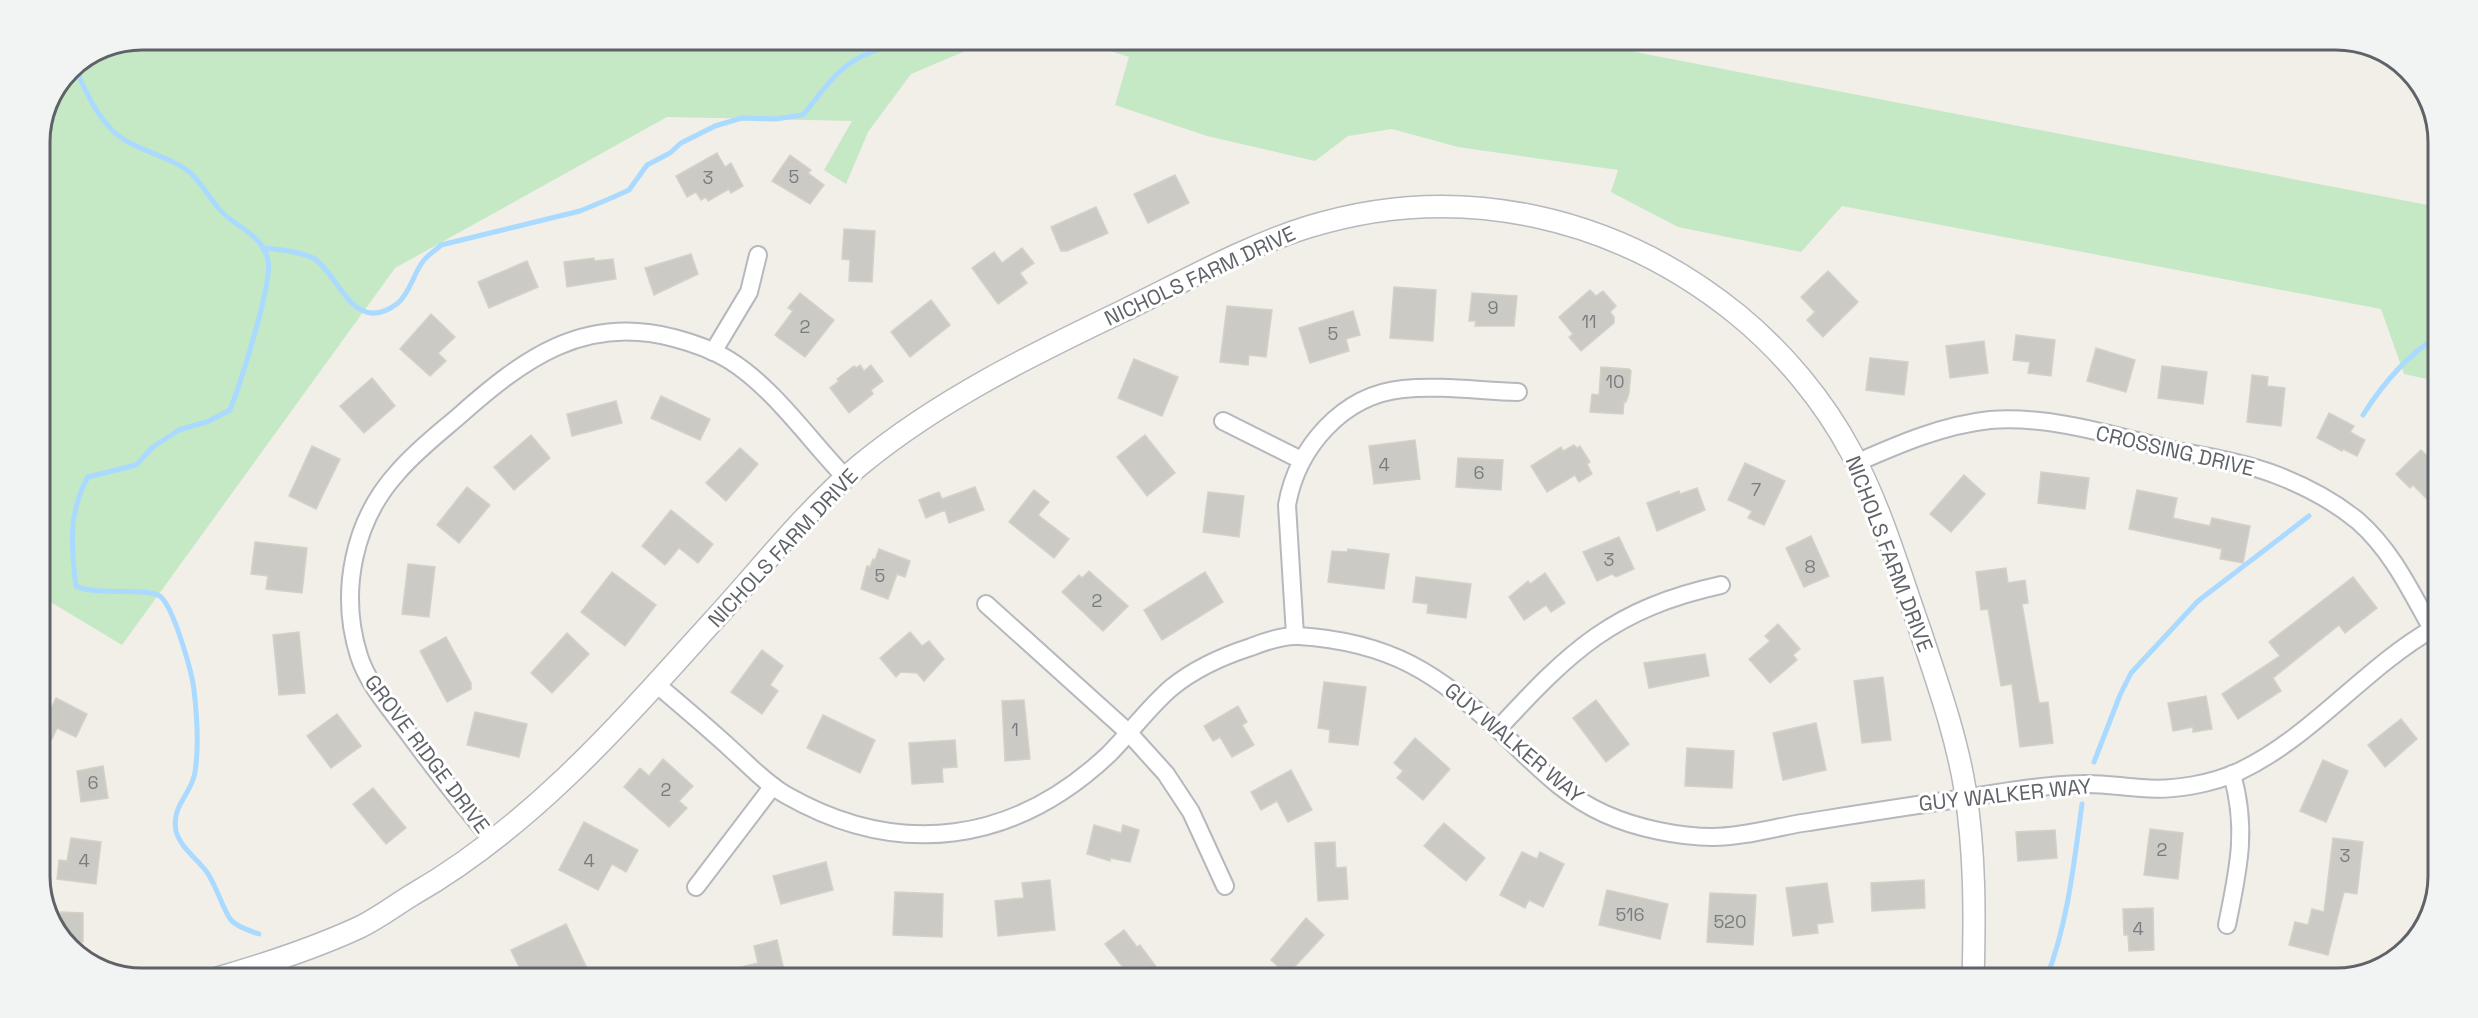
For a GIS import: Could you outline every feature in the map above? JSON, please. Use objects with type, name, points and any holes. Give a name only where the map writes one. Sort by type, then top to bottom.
[{"type":"street","name":"NICHOLS FARM DRIVE","points":[[249,968],[363,926],[471,859],[494,842],[544,800],[599,746],[825,497],[891,441],[945,404],[999,373],[1268,241],[1344,217],[1412,207],[1449,206],[1502,211],[1578,226],[1610,238],[1651,258],[1715,297],[1777,351],[1829,417],[1856,463],[1887,538],[1939,686],[1967,797],[1975,905],[1973,968]]},
{"type":"street","points":[[713,352],[749,292],[758,255]]},
{"type":"street","name":"GROVE RIDGE DRIVE","points":[[494,842],[466,810],[376,690],[359,656],[350,612],[350,588],[356,547],[378,498],[410,460],[494,384],[538,354],[581,338],[614,333],[672,338],[713,352],[750,376],[846,478]]},
{"type":"street","points":[[1295,635],[1287,526],[1290,488],[1301,460],[1312,442],[1341,416],[1370,398],[1383,393],[1402,389],[1518,392]]},
{"type":"street","name":"CROSSING DRIVE","points":[[1856,463],[1927,434],[1961,424],[1993,420],[2066,426],[2261,470],[2302,486],[2337,505],[2379,540],[2406,579],[2428,619]]},
{"type":"street","points":[[1223,421],[1301,460]]},
{"type":"street","points":[[1498,729],[1560,664],[1605,629],[1657,603],[1721,585]]},
{"type":"street","points":[[986,604],[1129,733],[1166,774],[1191,812],[1225,885]]},
{"type":"street","name":"GUY WALKER WAY","points":[[656,684],[773,786],[807,806],[859,827],[916,835],[951,834],[989,827],[1046,803],[1081,779],[1129,733],[1154,704],[1192,674],[1245,648],[1295,635],[1366,646],[1417,666],[1498,729],[1551,780],[1584,804],[1611,817],[1677,833],[1713,837],[1967,797],[2084,784],[2159,789],[2213,780],[2232,774],[2277,751],[2403,648],[2428,631]]},
{"type":"street","points":[[2227,925],[2242,832],[2239,799],[2232,774]]},
{"type":"street","points":[[696,887],[773,786]]},
{"type":"green space","points":[[141,49],[970,49],[911,74],[868,132],[846,184],[824,170],[852,121],[667,117],[395,268],[122,645],[50,602],[50,135],[59,101],[68,85],[95,62],[123,51]]},
{"type":"green space","points":[[1104,49],[1620,49],[2428,205],[2428,379],[2404,374],[2381,309],[1842,206],[1801,252],[1678,227],[1611,192],[1618,170],[1458,147],[1392,129],[1348,136],[1315,161],[1207,136],[1115,105],[1129,57]]},
{"type":"building","points":[[717,153],[725,167],[731,163],[743,186],[731,193],[729,189],[708,201],[706,197],[701,200],[696,192],[687,197],[676,176]]},
{"type":"building","points":[[790,155],[811,170],[808,173],[824,185],[810,204],[772,181]]},
{"type":"building","points":[[1175,175],[1189,203],[1148,223],[1134,194]]},
{"type":"building","points":[[1096,207],[1108,233],[1067,251],[1061,251],[1051,227]]},
{"type":"building","points":[[844,229],[875,231],[872,282],[849,281],[850,260],[842,259]]},
{"type":"building","points":[[1022,248],[1034,263],[1020,273],[1027,283],[998,304],[972,268],[994,252],[1002,263]]},
{"type":"building","points":[[691,254],[698,274],[654,295],[645,268]]},
{"type":"building","points":[[594,258],[594,261],[613,259],[616,279],[567,287],[564,262]]},
{"type":"building","points":[[527,261],[538,287],[489,308],[478,282]]},
{"type":"building","points":[[1828,271],[1858,302],[1823,337],[1807,320],[1815,312],[1801,297]]},
{"type":"building","points":[[1394,287],[1436,290],[1433,341],[1390,338]]},
{"type":"building","points":[[1590,290],[1596,296],[1603,291],[1616,306],[1610,312],[1614,317],[1614,323],[1581,351],[1569,337],[1573,334],[1559,317]]},
{"type":"building","points":[[800,293],[834,320],[805,357],[775,335],[793,311],[788,308]]},
{"type":"building","points":[[1472,293],[1517,296],[1514,326],[1475,326],[1476,321],[1469,321]]},
{"type":"building","points":[[931,300],[950,325],[910,357],[891,332]]},
{"type":"building","points":[[1227,306],[1272,310],[1266,357],[1249,355],[1248,365],[1220,362]]},
{"type":"building","points":[[1353,311],[1360,335],[1346,339],[1349,351],[1310,363],[1299,328]]},
{"type":"building","points":[[431,314],[455,337],[438,353],[446,361],[430,376],[400,349]]},
{"type":"building","points":[[2016,335],[2055,340],[2051,376],[2028,373],[2030,362],[2013,360]]},
{"type":"building","points":[[1984,341],[1988,373],[1950,378],[1946,346]]},
{"type":"building","points":[[2096,348],[2135,360],[2126,392],[2087,381]]},
{"type":"building","points":[[1870,358],[1908,362],[1904,395],[1866,390]]},
{"type":"building","points":[[1134,359],[1178,377],[1162,416],[1118,398]]},
{"type":"building","points":[[860,365],[864,371],[871,365],[883,381],[871,390],[873,394],[849,413],[830,388],[839,381],[837,379],[854,366],[856,368]]},
{"type":"building","points":[[2162,366],[2207,372],[2203,404],[2158,398]]},
{"type":"building","points":[[1601,367],[1631,371],[1629,393],[1624,402],[1623,414],[1590,412],[1592,394],[1599,395]]},
{"type":"building","points":[[2252,375],[2268,377],[2267,386],[2285,388],[2281,426],[2247,422]]},
{"type":"building","points":[[372,378],[395,406],[364,433],[340,406]]},
{"type":"building","points":[[661,396],[710,419],[700,440],[651,418]]},
{"type":"building","points":[[616,401],[622,423],[572,436],[567,414]]},
{"type":"building","points":[[2329,413],[2354,426],[2350,432],[2365,440],[2357,456],[2317,438]]},
{"type":"building","points":[[531,435],[550,458],[514,490],[494,467]]},
{"type":"building","points":[[1145,435],[1175,473],[1147,496],[1117,457]]},
{"type":"building","points":[[1415,440],[1420,479],[1374,484],[1369,446]]},
{"type":"building","points":[[1574,445],[1577,448],[1580,446],[1590,462],[1587,464],[1592,474],[1579,482],[1575,475],[1547,492],[1531,466],[1561,447],[1563,451]]},
{"type":"building","points":[[312,446],[340,459],[316,509],[289,496]]},
{"type":"building","points":[[740,448],[758,464],[726,501],[706,483]]},
{"type":"building","points":[[2421,450],[2428,457],[2428,500],[2413,485],[2410,488],[2396,474]]},
{"type":"building","points":[[1458,458],[1503,460],[1501,490],[1456,487]]},
{"type":"building","points":[[1745,463],[1785,481],[1764,525],[1748,518],[1752,511],[1728,500]]},
{"type":"building","points":[[2041,472],[2089,478],[2085,509],[2038,503]]},
{"type":"building","points":[[1964,475],[1985,494],[1951,532],[1930,514]]},
{"type":"building","points":[[467,487],[490,505],[459,543],[437,525]]},
{"type":"building","points":[[975,487],[984,510],[949,523],[945,510],[926,518],[919,500],[939,492],[942,499]]},
{"type":"building","points":[[1697,488],[1705,510],[1657,531],[1647,503],[1679,491],[1680,494]]},
{"type":"building","points":[[1034,490],[1049,502],[1038,515],[1069,539],[1054,558],[1009,522]]},
{"type":"building","points":[[2137,490],[2177,498],[2173,518],[2210,526],[2212,518],[2250,526],[2243,563],[2220,559],[2222,549],[2129,529]]},
{"type":"building","points":[[1208,492],[1244,496],[1239,537],[1203,532]]},
{"type":"building","points":[[671,510],[713,544],[698,563],[679,548],[665,565],[642,546]]},
{"type":"building","points":[[1811,536],[1829,576],[1804,587],[1786,548]]},
{"type":"building","points":[[1619,537],[1634,569],[1616,577],[1612,574],[1597,581],[1583,552]]},
{"type":"building","points":[[255,542],[307,548],[302,593],[266,589],[268,576],[251,574]]},
{"type":"building","points":[[879,549],[910,561],[905,577],[897,574],[888,599],[861,589],[867,566],[870,567],[873,559],[875,560]]},
{"type":"building","points":[[1348,549],[1389,554],[1384,589],[1328,582],[1332,551],[1347,552]]},
{"type":"building","points":[[408,564],[435,567],[429,617],[402,614]]},
{"type":"building","points":[[2006,568],[2008,583],[2025,580],[2028,603],[2022,604],[2039,703],[2048,702],[2053,743],[2020,747],[2012,684],[2001,686],[1988,609],[1981,610],[1976,572]]},
{"type":"building","points":[[1089,571],[1128,606],[1103,631],[1062,592],[1079,575],[1082,578]]},
{"type":"building","points":[[612,572],[656,605],[625,646],[581,612]]},
{"type":"building","points":[[1205,572],[1223,602],[1162,640],[1144,610]]},
{"type":"building","points":[[1545,573],[1565,603],[1551,612],[1546,605],[1524,620],[1509,597],[1528,581],[1530,584]]},
{"type":"building","points":[[1416,577],[1471,584],[1466,618],[1427,613],[1428,604],[1413,602]]},
{"type":"building","points":[[2353,577],[2377,608],[2345,633],[2339,625],[2273,678],[2281,691],[2238,719],[2222,694],[2280,656],[2269,642]]},
{"type":"building","points":[[1778,624],[1800,649],[1793,655],[1797,660],[1770,683],[1749,659],[1770,641],[1765,636]]},
{"type":"building","points":[[299,632],[305,693],[279,695],[273,635]]},
{"type":"building","points":[[910,632],[922,646],[929,641],[944,659],[924,681],[917,673],[901,672],[896,677],[880,658]]},
{"type":"building","points":[[567,633],[589,654],[552,693],[531,673]]},
{"type":"building","points":[[446,637],[471,683],[471,689],[447,702],[420,651]]},
{"type":"building","points":[[762,650],[783,666],[770,685],[778,691],[762,714],[731,692]]},
{"type":"building","points":[[1705,654],[1709,676],[1649,688],[1644,663]]},
{"type":"building","points":[[1883,677],[1891,740],[1862,743],[1854,681]]},
{"type":"building","points":[[1324,682],[1366,687],[1358,745],[1329,742],[1330,730],[1318,728]]},
{"type":"building","points":[[2206,696],[2212,729],[2193,732],[2193,727],[2173,731],[2168,703]]},
{"type":"building","points":[[56,698],[87,714],[76,737],[57,728],[52,739],[50,738],[50,710]]},
{"type":"building","points":[[1024,700],[1030,759],[1005,761],[1002,701]]},
{"type":"building","points":[[1596,700],[1629,744],[1606,762],[1573,718]]},
{"type":"building","points":[[1238,706],[1247,722],[1242,725],[1254,745],[1232,757],[1220,737],[1213,741],[1204,726]]},
{"type":"building","points":[[475,712],[527,724],[519,757],[467,745]]},
{"type":"building","points":[[337,714],[361,746],[331,768],[307,736]]},
{"type":"building","points":[[823,715],[875,740],[860,773],[807,748]]},
{"type":"building","points":[[2401,719],[2417,739],[2385,767],[2368,745]]},
{"type":"building","points":[[1816,723],[1826,770],[1783,780],[1773,733]]},
{"type":"building","points":[[1415,738],[1450,769],[1423,800],[1397,778],[1403,771],[1394,763]]},
{"type":"building","points":[[955,740],[957,767],[942,768],[943,782],[912,784],[909,743]]},
{"type":"building","points":[[1687,748],[1734,751],[1732,788],[1685,786]]},
{"type":"building","points":[[663,759],[693,786],[679,801],[687,808],[669,827],[624,787],[640,768],[649,776]]},
{"type":"building","points":[[2323,760],[2348,771],[2326,822],[2300,811]]},
{"type":"building","points":[[103,766],[108,798],[81,802],[77,771]]},
{"type":"building","points":[[1291,770],[1312,810],[1288,822],[1277,801],[1261,810],[1251,792]]},
{"type":"building","points":[[373,788],[406,828],[386,844],[353,804]]},
{"type":"building","points":[[584,822],[638,850],[626,872],[612,864],[598,890],[559,870]]},
{"type":"building","points":[[1444,823],[1485,858],[1466,881],[1424,846]]},
{"type":"building","points":[[1094,825],[1121,833],[1123,825],[1139,830],[1130,862],[1110,858],[1110,861],[1087,854]]},
{"type":"building","points":[[2150,829],[2183,833],[2178,879],[2144,875]]},
{"type":"building","points":[[2055,830],[2057,858],[2018,861],[2016,832]]},
{"type":"building","points":[[71,838],[101,842],[96,884],[57,879],[59,860],[67,861]]},
{"type":"building","points":[[2333,838],[2363,842],[2357,894],[2344,892],[2328,955],[2289,945],[2295,922],[2308,925],[2312,909],[2324,912]]},
{"type":"building","points":[[1335,842],[1336,868],[1346,867],[1348,899],[1318,901],[1315,843]]},
{"type":"building","points":[[1522,852],[1537,859],[1540,852],[1564,864],[1543,907],[1529,900],[1525,908],[1500,895]]},
{"type":"building","points":[[826,862],[833,890],[781,904],[773,876]]},
{"type":"building","points":[[1050,880],[1055,930],[998,936],[995,901],[1024,898],[1022,883]]},
{"type":"building","points":[[1924,880],[1925,908],[1872,911],[1871,883]]},
{"type":"building","points":[[1827,883],[1833,922],[1817,924],[1818,933],[1793,936],[1786,888]]},
{"type":"building","points":[[1607,890],[1668,904],[1660,939],[1599,925]]},
{"type":"building","points":[[895,892],[943,894],[942,937],[893,935]]},
{"type":"building","points":[[1710,893],[1756,895],[1753,945],[1707,942]]},
{"type":"building","points":[[2153,908],[2154,950],[2129,951],[2128,935],[2124,935],[2123,909]]},
{"type":"building","points":[[61,912],[83,913],[83,942],[76,941],[61,921]]},
{"type":"building","points":[[1306,918],[1324,935],[1293,968],[1280,968],[1271,960]]},
{"type":"building","points":[[566,924],[587,968],[520,968],[511,950]]},
{"type":"building","points":[[1124,930],[1137,947],[1140,945],[1157,968],[1124,968],[1105,944]]},
{"type":"building","points":[[777,940],[783,968],[738,968],[758,963],[754,946]]},
{"type":"waterway","points":[[263,248],[295,252],[313,258],[358,308],[369,313],[382,312],[402,299],[424,260],[441,245],[580,211],[609,199],[629,190],[647,165],[670,153],[681,143],[715,126],[742,118],[775,119],[803,115],[839,72],[861,57],[881,49]]},
{"type":"waterway","points":[[78,75],[96,109],[114,132],[131,144],[187,170],[225,215],[260,243],[268,260],[266,289],[261,311],[230,410],[209,421],[179,430],[153,447],[136,465],[88,477],[77,503],[72,544],[76,586],[97,591],[155,594],[161,597],[171,614],[182,641],[193,681],[197,731],[195,772],[176,814],[176,831],[185,848],[210,876],[231,920],[240,927],[259,934]]},
{"type":"waterway","points":[[2363,415],[2395,372],[2428,344]]},
{"type":"waterway","points":[[2094,762],[2131,673],[2198,601],[2309,516]]},
{"type":"waterway","points":[[2050,968],[2065,915],[2082,804]]}]
